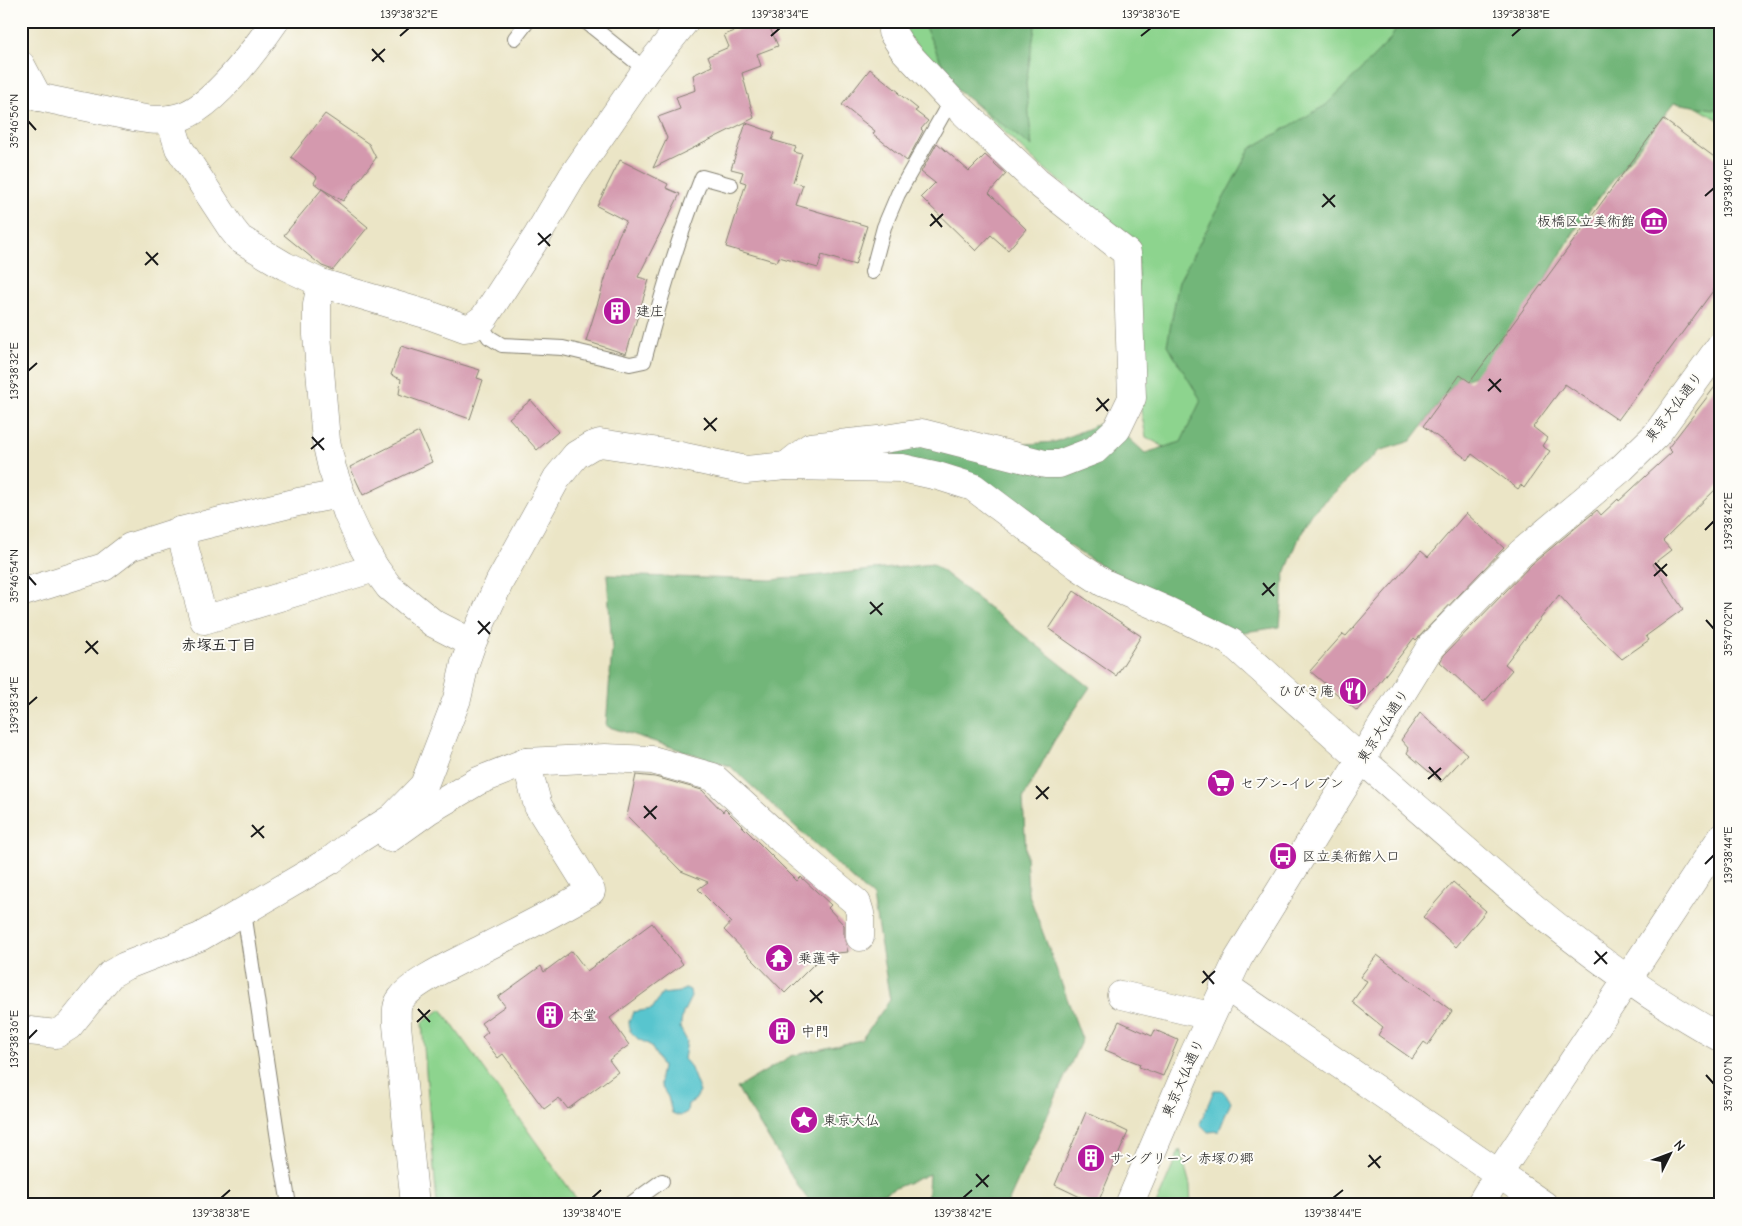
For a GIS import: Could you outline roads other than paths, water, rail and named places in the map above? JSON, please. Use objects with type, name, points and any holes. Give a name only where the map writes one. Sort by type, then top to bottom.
[{"type":"street","points":[[21,65],[29,95],[147,119],[170,120],[184,116],[214,95],[254,50],[275,21]]},
{"type":"street","points":[[170,120],[178,148],[240,239],[285,266],[321,283],[429,315],[465,328],[472,327],[484,318],[536,238],[572,176],[646,70],[685,21]]},
{"type":"street","points":[[786,466],[810,447],[922,433],[1036,462],[1059,464],[1095,450],[1117,429],[1132,398],[1128,253],[1037,182],[951,100],[903,49],[892,32],[893,21]]},
{"type":"street","points":[[321,283],[316,336],[325,432],[332,468],[340,494],[361,543],[375,568],[389,587],[433,623],[472,643]]},
{"type":"street","name":"東京大仏通り","points":[[1129,1205],[1224,985],[1255,928],[1432,646],[1521,553],[1622,468],[1656,435],[1721,345]]},
{"type":"street","points":[[21,1030],[56,1034],[70,1026],[111,974],[125,966],[200,937],[331,860],[392,818],[424,785],[457,700],[465,663],[472,643],[500,580],[557,478],[576,455],[600,443],[746,470],[786,466],[902,468],[938,476],[973,488],[1078,566],[1104,583],[1168,611],[1231,642],[1361,760],[1532,906],[1627,980],[1664,1005],[1721,1038]]},
{"type":"street","points":[[21,593],[104,567],[130,547],[180,531],[298,502],[340,494]]},
{"type":"street","points":[[180,531],[204,620],[375,568]]},
{"type":"street","points":[[331,860],[378,846],[429,810],[478,781],[526,762],[605,758],[652,760],[713,777],[781,839],[857,903],[860,913],[860,938]]},
{"type":"street","points":[[415,1205],[397,1025],[397,1005],[402,998],[421,983],[561,909],[591,891],[538,806],[526,762]]},
{"type":"street","points":[[1480,1205],[1499,1173],[1721,838]]},
{"type":"street","points":[[1224,985],[1544,1205]]},
{"type":"street","points":[[1121,995],[1210,1016]]},
{"type":"lane","points":[[516,38],[528,21]]},
{"type":"lane","points":[[585,21],[646,70]]},
{"type":"lane","points":[[872,272],[884,227],[898,194],[951,100]]},
{"type":"lane","points":[[479,322],[489,337],[502,345],[563,348],[630,364],[644,361],[654,321],[691,205],[702,177],[731,185]]},
{"type":"lane","points":[[244,912],[289,1205]]},
{"type":"lane","points":[[629,1205],[662,1181]]},
{"type":"water","points":[[686,988],[690,990],[691,997],[683,1013],[680,1028],[687,1041],[684,1059],[690,1066],[700,1092],[695,1100],[688,1104],[687,1112],[680,1116],[672,1113],[668,1097],[661,1086],[662,1067],[656,1055],[650,1045],[638,1039],[630,1031],[629,1022],[633,1012],[652,1009],[662,994],[680,992]]},
{"type":"water","points":[[1214,1090],[1222,1090],[1231,1101],[1219,1131],[1208,1132],[1200,1124]]},
{"type":"place","name":"板橋区立美術館","points":[[1654,221]]},
{"type":"place","name":"建庄","points":[[617,311]]},
{"type":"place","name":"ひびき庵","points":[[1353,691]]},
{"type":"place","name":"セブン-イレブン","points":[[1221,783]]},
{"type":"place","name":"区立美術館入口","points":[[1283,856]]},
{"type":"place","name":"乗蓮寺","points":[[779,958]]},
{"type":"place","name":"本堂","points":[[550,1015]]},
{"type":"place","name":"中門","points":[[782,1031]]},
{"type":"place","name":"東京大仏","points":[[804,1120]]},
{"type":"place","name":"サングリーン 赤塚の郷","points":[[1091,1158]]},
{"type":"district","name":"赤塚五丁目","points":[[219,645]]}]
